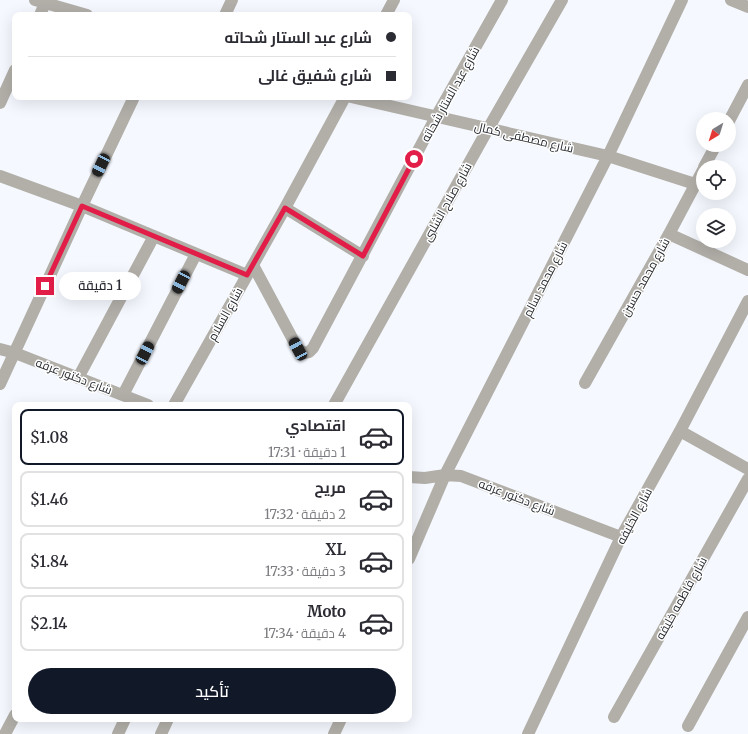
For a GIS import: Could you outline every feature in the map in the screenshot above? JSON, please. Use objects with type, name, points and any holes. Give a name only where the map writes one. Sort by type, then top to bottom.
[{"type":"street","points":[[226,12],[232,0]]},
{"type":"street","points":[[388,12],[394,0]]},
{"type":"street","name":"شارع عبد الستار شحاته","points":[[250,270],[298,349],[304,353],[309,352],[313,348],[363,256],[436,117],[502,0]]},
{"type":"street","name":"شارع صلاح الشلبى","points":[[336,402],[562,0]]},
{"type":"street","name":"شارع محمد سالم","points":[[412,552],[445,475],[608,156],[682,0]]},
{"type":"street","points":[[731,0],[748,6]]},
{"type":"street","points":[[40,12],[40,1],[67,4],[81,12]]},
{"type":"street","points":[[0,103],[12,77]]},
{"type":"street","points":[[734,112],[748,85]]},
{"type":"street","points":[[0,384],[133,100]]},
{"type":"street","name":"شارع السلام","points":[[176,402],[285,208],[343,100]]},
{"type":"street","name":"شارع مصطفى كمال","points":[[364,100],[608,156],[695,184]]},
{"type":"street","points":[[0,176],[82,206],[196,254],[250,270]]},
{"type":"street","name":"شارع محمد حسين","points":[[585,383],[669,234],[695,184]]},
{"type":"street","points":[[285,208],[363,256]]},
{"type":"street","points":[[669,234],[748,270]]},
{"type":"street","points":[[78,378],[154,236]]},
{"type":"street","points":[[123,395],[196,254]]},
{"type":"street","name":"شارع الخليفه","points":[[528,734],[621,537],[680,431],[748,301]]},
{"type":"street","name":"شارع دكتور عرفه","points":[[0,349],[15,353],[140,402]]},
{"type":"street","points":[[680,431],[748,469]]},
{"type":"street","name":"شارع دكتور عرفه","points":[[412,477],[425,478],[445,475],[461,476],[621,537]]},
{"type":"street","name":"شارع فاطمه خليفه","points":[[614,718],[748,479]]},
{"type":"street","points":[[688,726],[748,617]]},
{"type":"street","points":[[5,734],[12,721]]},
{"type":"street","points":[[118,734],[124,722]]},
{"type":"street","points":[[161,734],[167,722]]},
{"type":"street","points":[[334,734],[340,722]]},
{"type":"route","points":[[45,286],[82,206],[247,275],[285,208],[363,256],[414,159]]}]
